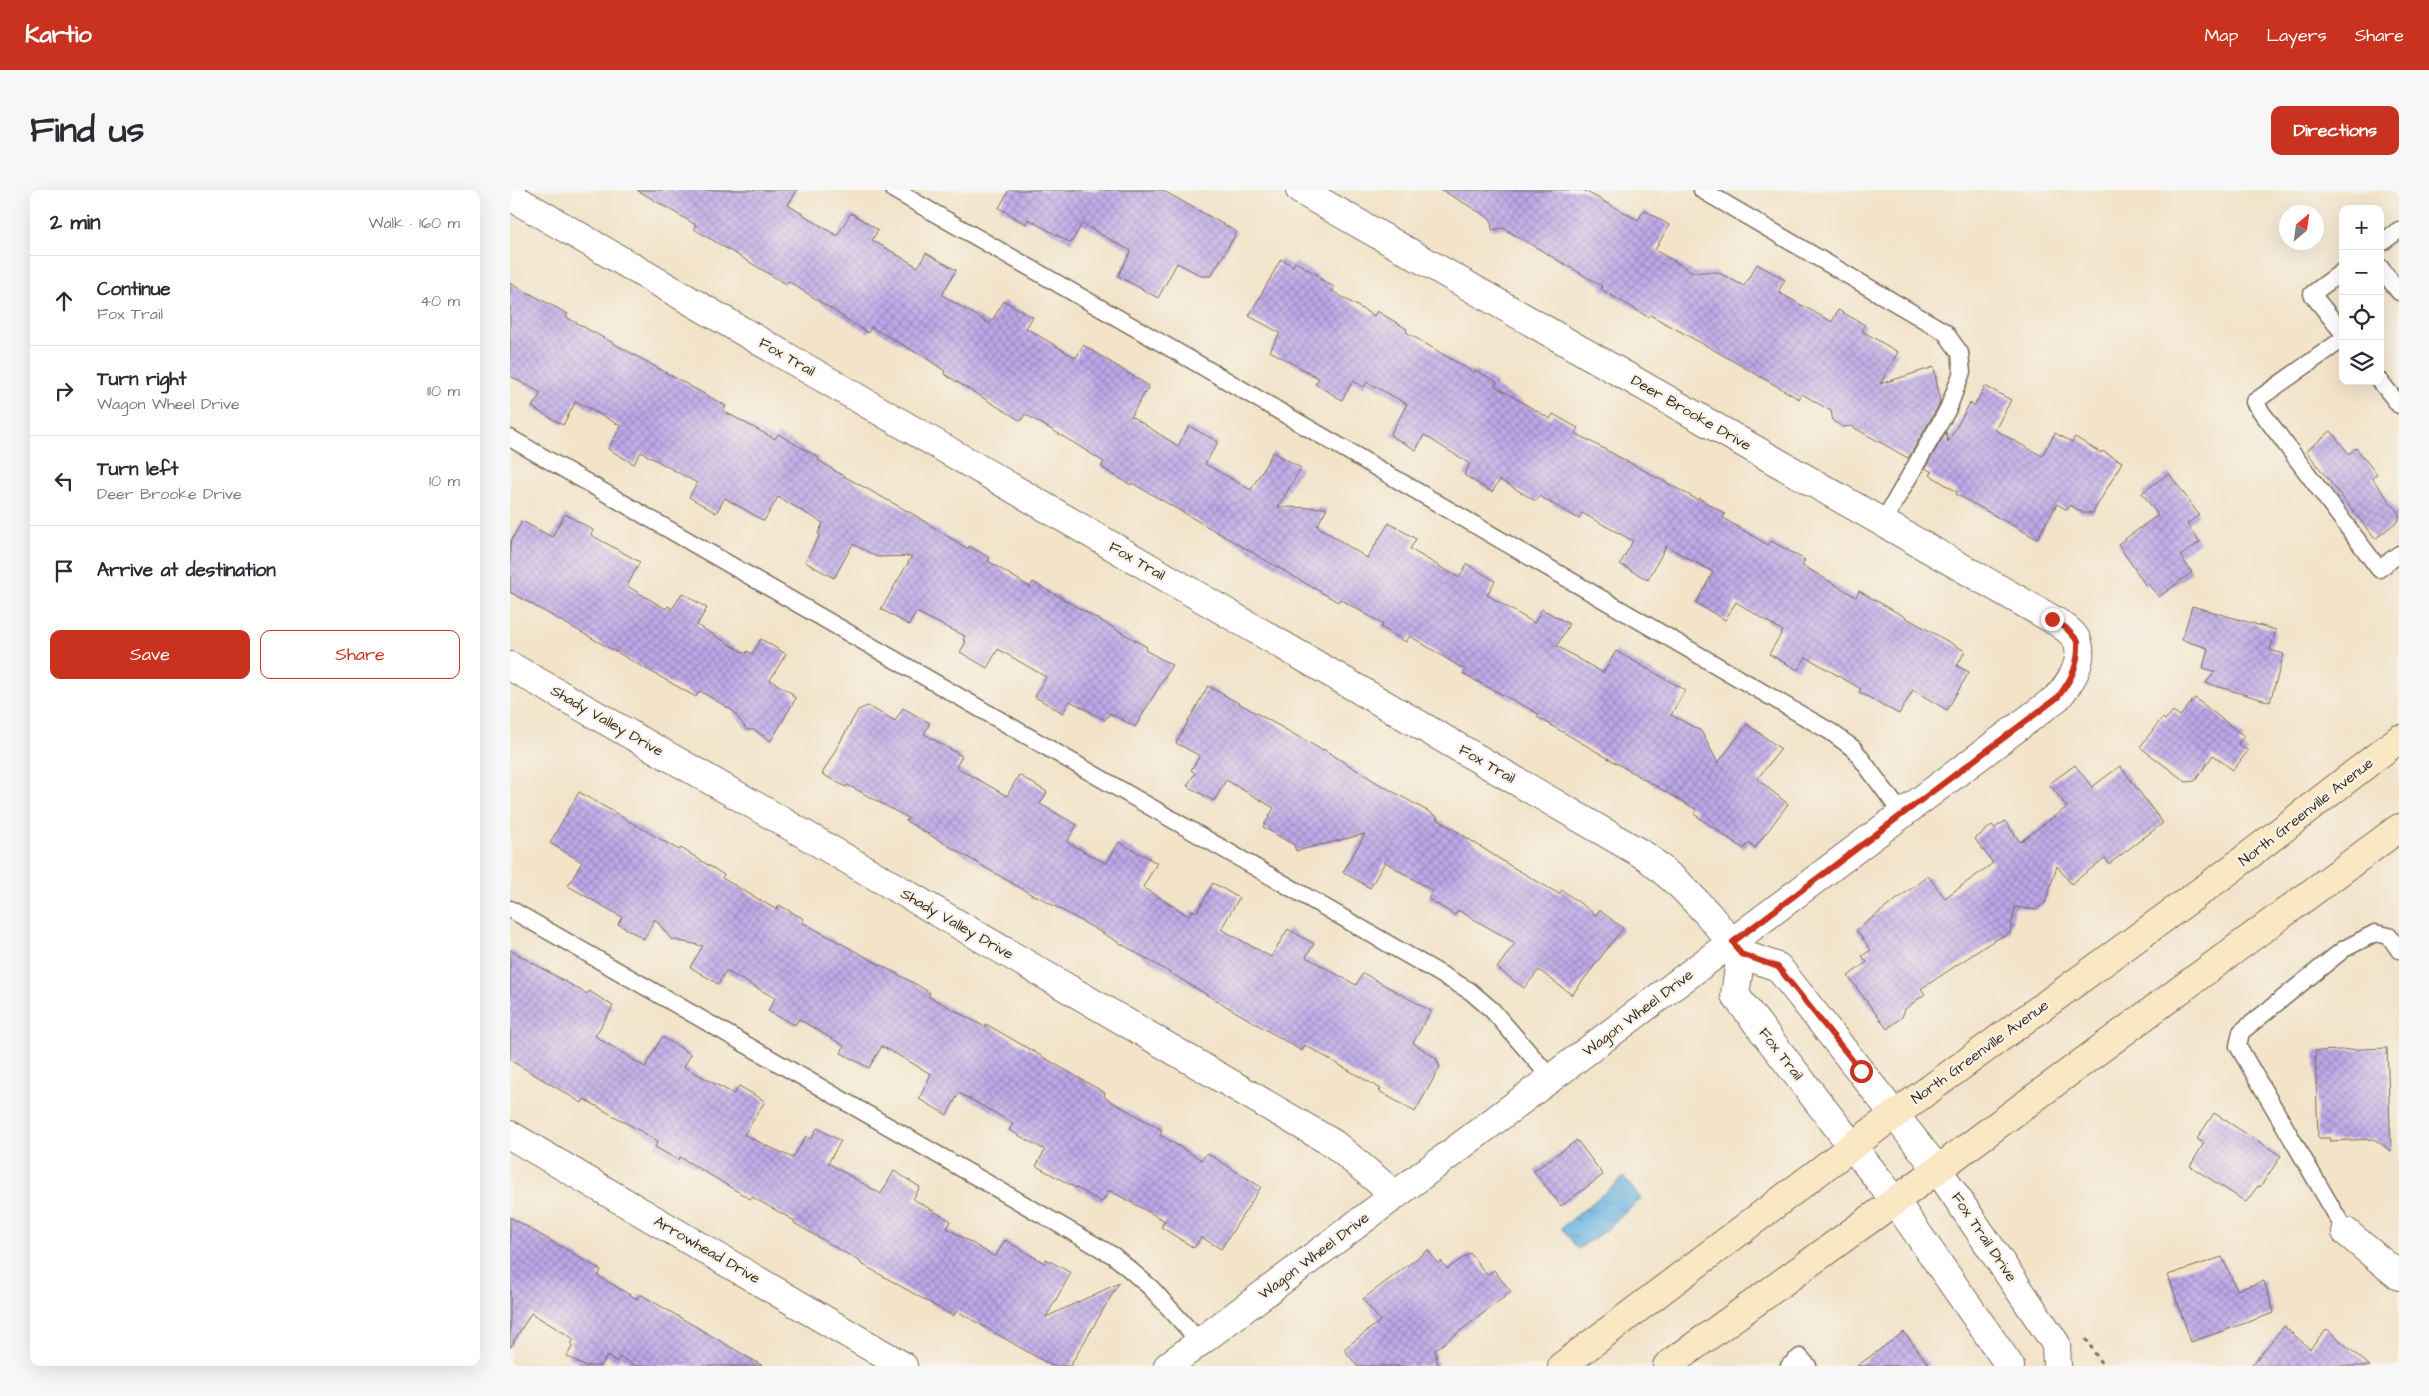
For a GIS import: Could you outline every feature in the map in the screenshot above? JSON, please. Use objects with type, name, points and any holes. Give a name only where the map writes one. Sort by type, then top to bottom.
[{"type":"main road","name":"North Greenville Avenue","points":[[1562,1366],[1852,1146],[2230,870],[2399,739]]},
{"type":"main road","points":[[1667,1366],[1938,1170],[2399,828]]},
{"type":"street","name":"Deer Brooke Drive","points":[[1300,190],[2052,619],[2066,628],[2078,641]]},
{"type":"street","name":"Fox Trail","points":[[510,196],[1647,857],[1681,886],[1737,948],[1778,967],[1896,1114]]},
{"type":"street","name":"Wagon Wheel Drive","points":[[1168,1366],[1551,1078],[1737,948],[1902,814],[2058,697],[2070,682],[2079,659],[2078,641]]},
{"type":"street","name":"Shady Valley Drive","points":[[510,666],[776,818],[1334,1144],[1395,1195]]},
{"type":"street","name":"Fox Trail","points":[[1737,948],[1735,995],[1852,1146]]},
{"type":"street","name":"Fox Trail Drive","points":[[1896,1114],[1938,1170],[2056,1344],[2057,1366]]},
{"type":"street","name":"Arrowhead Drive","points":[[510,1135],[903,1366]]},
{"type":"street","points":[[1852,1146],[1895,1201],[2010,1366]]},
{"type":"street","points":[[2346,1232],[2399,1276]]},
{"type":"lane","points":[[894,190],[1193,361],[1831,732],[1854,749],[1902,814]]},
{"type":"lane","points":[[1702,190],[1945,332],[1960,353],[1962,372],[1948,409],[1884,522]]},
{"type":"lane","points":[[2384,241],[2399,230]]},
{"type":"lane","points":[[2384,272],[2399,292]]},
{"type":"lane","points":[[2339,274],[2312,294],[2339,327]]},
{"type":"lane","points":[[2342,340],[2254,402],[2379,569],[2399,554]]},
{"type":"lane","points":[[2383,385],[2399,405]]},
{"type":"lane","points":[[510,438],[1470,991],[1492,1010],[1551,1078]]},
{"type":"lane","points":[[510,908],[1114,1256],[1151,1288],[1200,1342]]},
{"type":"lane","points":[[2346,1232],[2238,1046],[2241,1032],[2344,949],[2375,933],[2389,936],[2399,950]]},
{"type":"lane","points":[[1789,1366],[1800,1357],[1808,1366]]},
{"type":"water","points":[[1624,1177],[1641,1199],[1606,1230],[1578,1249],[1561,1228]]},
{"type":"building","points":[[637,190],[797,190],[788,205],[837,236],[851,213],[878,230],[872,240],[918,267],[926,253],[956,270],[942,295],[990,324],[1004,301],[1033,317],[1026,328],[1076,358],[1083,345],[1149,386],[1131,416],[1178,446],[1189,426],[1218,442],[1205,464],[1251,490],[1273,452],[1301,468],[1278,507],[1327,508],[1317,526],[1367,558],[1389,523],[1416,539],[1410,549],[1459,578],[1467,564],[1495,581],[1487,595],[1534,623],[1542,609],[1569,624],[1557,646],[1603,673],[1616,651],[1685,690],[1671,715],[1701,731],[1718,763],[1747,724],[1781,749],[1757,779],[1788,804],[1755,848],[1749,842],[1744,849],[1694,814],[1697,810],[1537,717],[1539,714],[1463,674],[1465,670],[1410,636],[1406,642],[1381,627],[1383,624],[1340,599],[1338,602],[1132,483],[1131,485],[1101,467],[1104,462],[1074,443],[1025,414],[1021,421],[944,374],[945,371],[926,358],[871,327],[868,333],[788,281],[786,284],[694,229],[696,225]]},
{"type":"building","points":[[1009,190],[1162,190],[1237,232],[1211,276],[1202,276],[1177,263],[1158,298],[1118,276],[1131,251],[1082,224],[1071,243],[1028,219],[1026,224],[999,208]]},
{"type":"building","points":[[1442,190],[1583,190],[1638,220],[1644,210],[1669,225],[1655,250],[1693,272],[1717,272],[1744,286],[1757,264],[1785,280],[1778,292],[1832,322],[1838,310],[1865,325],[1862,331],[1898,352],[1880,384],[1934,367],[1940,401],[1939,405],[1908,458],[1851,426],[1843,427],[1833,421],[1831,411],[1802,394],[1799,399],[1650,315],[1648,317],[1601,289],[1602,286],[1503,228],[1492,230],[1491,219]]},
{"type":"building","points":[[1281,259],[1293,266],[1295,262],[1318,275],[1317,277],[1334,287],[1332,291],[1374,316],[1377,311],[1407,329],[1406,332],[1474,373],[1475,370],[1497,382],[1495,386],[1550,419],[1553,414],[1578,428],[1575,433],[1698,500],[1699,498],[1725,514],[1723,518],[1768,545],[1771,541],[1805,560],[1802,565],[1856,597],[1859,591],[1965,651],[1957,666],[1969,672],[1947,710],[1913,690],[1899,714],[1859,692],[1861,689],[1806,657],[1798,670],[1769,654],[1783,631],[1736,602],[1725,620],[1696,603],[1713,572],[1666,546],[1648,580],[1620,564],[1633,541],[1582,513],[1579,519],[1539,496],[1536,501],[1500,480],[1492,492],[1464,475],[1470,464],[1424,435],[1416,450],[1390,435],[1407,404],[1367,382],[1364,387],[1353,381],[1342,400],[1315,384],[1319,378],[1270,351],[1280,333],[1249,316]]},
{"type":"building","points":[[510,283],[568,314],[566,317],[726,406],[723,411],[775,439],[778,434],[819,458],[818,460],[840,474],[911,513],[968,549],[969,546],[990,558],[988,561],[1030,587],[1033,582],[1147,647],[1145,650],[1172,665],[1135,727],[1110,713],[1105,720],[1070,701],[1063,713],[1035,697],[1046,677],[998,649],[987,668],[960,652],[966,642],[963,640],[965,636],[916,612],[909,625],[881,609],[912,556],[877,557],[853,544],[834,578],[805,562],[820,535],[818,534],[823,523],[778,497],[764,521],[725,498],[716,513],[689,497],[697,483],[641,452],[634,464],[608,449],[621,426],[576,401],[563,425],[532,407],[541,393],[510,376]]},
{"type":"building","points":[[1985,386],[2011,400],[1995,430],[2042,456],[2055,433],[2072,442],[2075,437],[2101,453],[2102,451],[2122,462],[2093,513],[2083,513],[2070,505],[2067,510],[2057,504],[2037,539],[1956,494],[1957,492],[1930,475],[1932,472],[1925,468],[1946,432],[1948,442],[1970,403],[1974,406]]},
{"type":"building","points":[[2331,431],[2349,454],[2356,448],[2377,474],[2372,478],[2399,514],[2399,520],[2375,539],[2306,451]]},
{"type":"building","points":[[2169,473],[2199,515],[2187,524],[2200,542],[2180,556],[2192,572],[2159,597],[2148,584],[2146,586],[2118,544],[2158,515],[2142,493]]},
{"type":"building","points":[[565,514],[593,530],[591,535],[640,562],[627,586],[666,609],[668,606],[672,609],[682,593],[707,608],[697,625],[746,654],[747,651],[752,654],[761,639],[786,654],[770,680],[793,694],[792,696],[796,698],[771,741],[754,730],[747,730],[733,711],[700,691],[696,697],[510,592],[510,543],[522,521],[552,537]]},
{"type":"building","points":[[2192,606],[2276,630],[2270,650],[2284,654],[2270,702],[2206,683],[2215,672],[2203,668],[2208,648],[2182,640]]},
{"type":"building","points":[[1208,686],[1323,749],[1438,817],[1436,818],[1509,865],[1559,894],[1562,890],[1596,915],[1599,910],[1623,928],[1572,995],[1539,970],[1524,988],[1497,968],[1515,943],[1458,910],[1455,915],[1428,899],[1433,891],[1385,862],[1370,888],[1343,872],[1365,834],[1296,851],[1294,845],[1263,827],[1274,808],[1226,780],[1214,801],[1187,786],[1195,773],[1191,770],[1200,756],[1176,743]]},
{"type":"building","points":[[2195,698],[2244,736],[2238,744],[2248,751],[2233,770],[2213,755],[2195,781],[2186,782],[2140,747],[2162,718],[2165,720],[2173,711],[2180,716]]},
{"type":"building","points":[[868,706],[895,721],[903,708],[930,723],[924,734],[962,756],[956,767],[1007,796],[1019,775],[1047,792],[1040,804],[1077,825],[1067,842],[1106,864],[1119,842],[1157,863],[1143,887],[1189,916],[1192,910],[1197,912],[1213,883],[1239,898],[1221,929],[1271,957],[1288,929],[1314,944],[1306,957],[1356,985],[1363,973],[1431,1011],[1413,1043],[1436,1058],[1440,1067],[1415,1112],[1379,1091],[1381,1089],[1305,1045],[1302,1051],[1113,939],[1034,896],[906,821],[908,818],[848,785],[846,787],[822,774],[858,710]]},
{"type":"building","points":[[2075,765],[2092,787],[2120,766],[2163,823],[2109,864],[2105,858],[2071,884],[2057,866],[2045,903],[2036,910],[2015,907],[2010,933],[1993,941],[1921,989],[1925,994],[1905,1009],[1902,1017],[1887,1029],[1848,976],[1867,962],[1862,956],[1871,950],[1856,930],[1928,876],[1945,898],[1993,863],[1975,839],[1992,825],[1995,828],[2005,821],[2020,842],[2067,807],[2049,784]]},
{"type":"building","points":[[579,792],[679,850],[681,848],[724,875],[722,878],[777,910],[779,905],[804,919],[802,922],[919,986],[930,993],[928,996],[985,1027],[986,1024],[1105,1093],[1104,1096],[1107,1099],[1162,1130],[1160,1135],[1202,1160],[1207,1153],[1261,1187],[1221,1249],[1201,1237],[1194,1248],[1161,1227],[1165,1221],[1109,1190],[1102,1202],[1036,1166],[1045,1150],[1009,1130],[1013,1123],[959,1093],[947,1115],[919,1099],[931,1074],[882,1046],[869,1068],[841,1053],[844,1046],[799,1019],[795,1025],[768,1011],[775,998],[726,971],[718,984],[690,967],[703,946],[671,939],[655,919],[644,939],[618,924],[622,917],[568,886],[582,862],[550,843]]},
{"type":"building","points":[[510,950],[587,994],[589,991],[613,1006],[595,1036],[645,1067],[662,1037],[691,1054],[684,1067],[734,1094],[739,1086],[765,1101],[744,1135],[793,1158],[806,1136],[811,1139],[817,1128],[841,1141],[828,1163],[881,1194],[894,1171],[920,1187],[913,1199],[951,1221],[947,1228],[995,1257],[1005,1240],[1044,1263],[1046,1259],[1071,1273],[1046,1317],[1119,1283],[1070,1366],[1052,1366],[957,1311],[953,1316],[860,1263],[794,1223],[795,1221],[752,1197],[750,1199],[680,1157],[678,1160],[655,1147],[658,1141],[584,1099],[582,1103],[510,1060]]},
{"type":"building","points":[[2387,1048],[2391,1151],[2374,1139],[2330,1141],[2331,1138],[2318,1138],[2315,1051]]},
{"type":"building","points":[[2214,1113],[2281,1156],[2260,1187],[2258,1186],[2246,1202],[2190,1166],[2204,1143],[2197,1139]]},
{"type":"building","points":[[1577,1140],[1603,1175],[1561,1206],[1534,1171]]},
{"type":"building","points":[[510,1217],[601,1270],[598,1276],[637,1299],[640,1294],[763,1366],[636,1366],[620,1357],[617,1362],[607,1356],[601,1366],[584,1366],[567,1356],[574,1339],[531,1313],[510,1348]]},
{"type":"building","points":[[1428,1250],[1438,1264],[1441,1261],[1447,1269],[1470,1253],[1487,1275],[1494,1270],[1511,1292],[1435,1350],[1438,1366],[1357,1366],[1344,1349],[1380,1321],[1363,1299]]},
{"type":"building","points":[[2222,1257],[2237,1290],[2264,1281],[2274,1313],[2191,1342],[2168,1275]]},
{"type":"building","points":[[2284,1326],[2310,1349],[2327,1329],[2370,1366],[2251,1366]]},
{"type":"building","points":[[1904,1332],[1930,1366],[1857,1366]]},
{"type":"route","points":[[1861,1071],[1778,967],[1741,954],[1733,942],[2058,697],[2070,682],[2079,659],[2078,641],[2066,628],[2052,619]]}]
